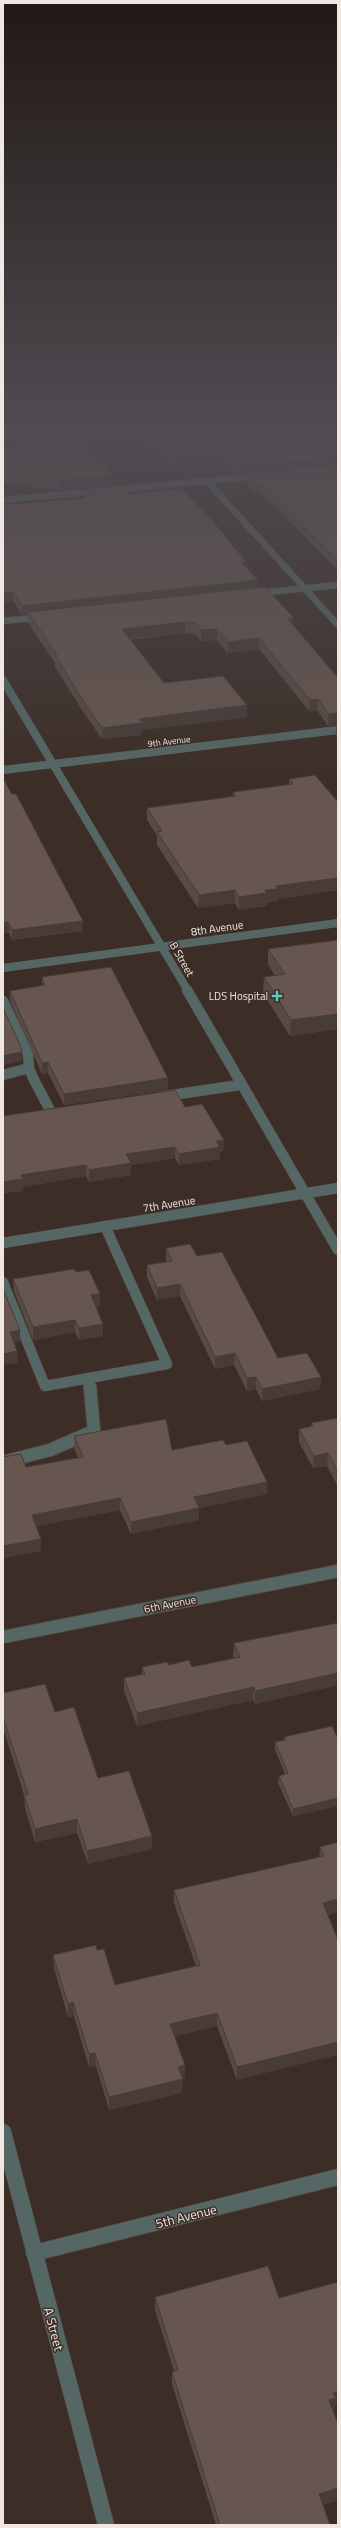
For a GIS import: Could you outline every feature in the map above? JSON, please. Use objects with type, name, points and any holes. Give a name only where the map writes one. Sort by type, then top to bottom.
[{"type":"street","points":[[268,548],[338,625]]},
{"type":"street","points":[[251,594],[338,585]]},
{"type":"street","points":[[3,620],[53,615]]},
{"type":"street","name":"B Street","points":[[3,680],[162,947],[240,1085],[338,1250]]},
{"type":"street","name":"9th Avenue","points":[[3,770],[338,730]]},
{"type":"street","name":"8th Avenue","points":[[3,968],[338,923]]},
{"type":"street","points":[[3,1001],[28,1054],[29,1068],[48,1114],[63,1112]]},
{"type":"street","points":[[3,1075],[29,1068]]},
{"type":"street","points":[[155,1098],[240,1085]]},
{"type":"street","name":"7th Avenue","points":[[3,1243],[338,1188]]},
{"type":"street","points":[[3,1282],[45,1386],[167,1364],[105,1226]]},
{"type":"street","points":[[3,1462],[30,1457],[72,1443],[94,1431],[90,1378]]},
{"type":"street","name":"6th Avenue","points":[[3,1637],[338,1572]]},
{"type":"street","name":"A Street","points":[[3,2132],[106,2525]]},
{"type":"street","name":"5th Avenue","points":[[34,2253],[338,2177]]},
{"type":"building","points":[[3,548],[235,548],[246,562],[241,562],[258,580],[22,606],[13,592],[3,593]]},
{"type":"building","points":[[326,548],[338,548],[338,560]]},
{"type":"building","points":[[265,587],[294,618],[288,619],[338,678],[338,713],[329,714],[318,699],[310,700],[259,638],[228,642],[217,629],[201,630],[195,623],[185,622],[122,629],[164,683],[223,676],[247,705],[139,719],[142,723],[102,728],[55,655],[57,655],[28,612]]},
{"type":"building","points":[[315,775],[338,802],[338,878],[276,886],[278,889],[265,890],[267,893],[239,897],[235,890],[199,895],[157,832],[162,831],[147,808],[236,796],[233,792],[293,784],[289,779]]},
{"type":"building","points":[[3,780],[12,794],[16,794],[83,921],[12,930],[8,922],[3,923]]},
{"type":"building","points":[[338,940],[338,1014],[291,1020],[264,977],[285,974],[268,949]]},
{"type":"building","points":[[111,967],[168,1078],[64,1094],[48,1062],[42,1063],[10,991],[45,985],[42,977]]},
{"type":"building","points":[[3,1008],[22,1052],[3,1056]]},
{"type":"building","points":[[175,1090],[185,1107],[202,1104],[224,1140],[216,1141],[220,1147],[179,1154],[175,1147],[126,1154],[131,1163],[89,1170],[86,1165],[21,1175],[23,1179],[3,1182],[3,1116]]},
{"type":"building","points":[[190,1244],[197,1256],[222,1252],[278,1358],[307,1353],[321,1377],[262,1389],[256,1377],[247,1378],[235,1353],[215,1357],[180,1284],[157,1288],[147,1265],[172,1261],[166,1248]]},
{"type":"building","points":[[74,1269],[76,1272],[89,1270],[100,1294],[91,1295],[103,1324],[79,1328],[75,1320],[33,1327],[13,1279]]},
{"type":"building","points":[[3,1289],[20,1330],[10,1332],[17,1351],[3,1354]]},
{"type":"building","points":[[338,1418],[338,1472],[328,1453],[314,1456],[299,1429],[313,1426],[311,1423]]},
{"type":"building","points":[[166,1419],[172,1450],[223,1440],[226,1445],[247,1441],[267,1482],[194,1497],[199,1508],[131,1522],[120,1498],[32,1515],[41,1539],[3,1546],[3,1457],[21,1454],[26,1467],[83,1457],[74,1436]]},
{"type":"building","points":[[338,1623],[338,1673],[255,1691],[254,1687],[137,1713],[124,1678],[145,1674],[142,1667],[167,1662],[169,1665],[189,1660],[192,1667],[240,1657],[234,1643]]},
{"type":"building","points":[[45,1684],[55,1712],[74,1707],[98,1778],[129,1771],[152,1836],[87,1851],[77,1819],[35,1829],[24,1795],[28,1794],[3,1717],[3,1693]]},
{"type":"building","points":[[332,1726],[338,1739],[338,1798],[293,1809],[279,1776],[288,1773],[275,1742],[286,1740],[284,1737]]},
{"type":"building","points":[[338,1842],[338,1899],[323,1903],[338,1940],[338,2042],[237,2067],[217,2013],[170,2024],[185,2065],[178,2067],[183,2079],[109,2097],[95,2053],[89,2054],[73,2002],[68,2004],[53,1955],[96,1945],[97,1950],[104,1949],[115,1985],[200,1965],[174,1890],[324,1856],[320,1847]]},
{"type":"building","points":[[268,2266],[279,2298],[338,2282],[338,2391],[333,2393],[336,2398],[329,2400],[338,2424],[338,2488],[319,2494],[330,2525],[220,2525],[172,2372],[178,2370],[155,2297]]},
{"type":"place","name":"LDS Hospital","points":[[277,996]]}]
